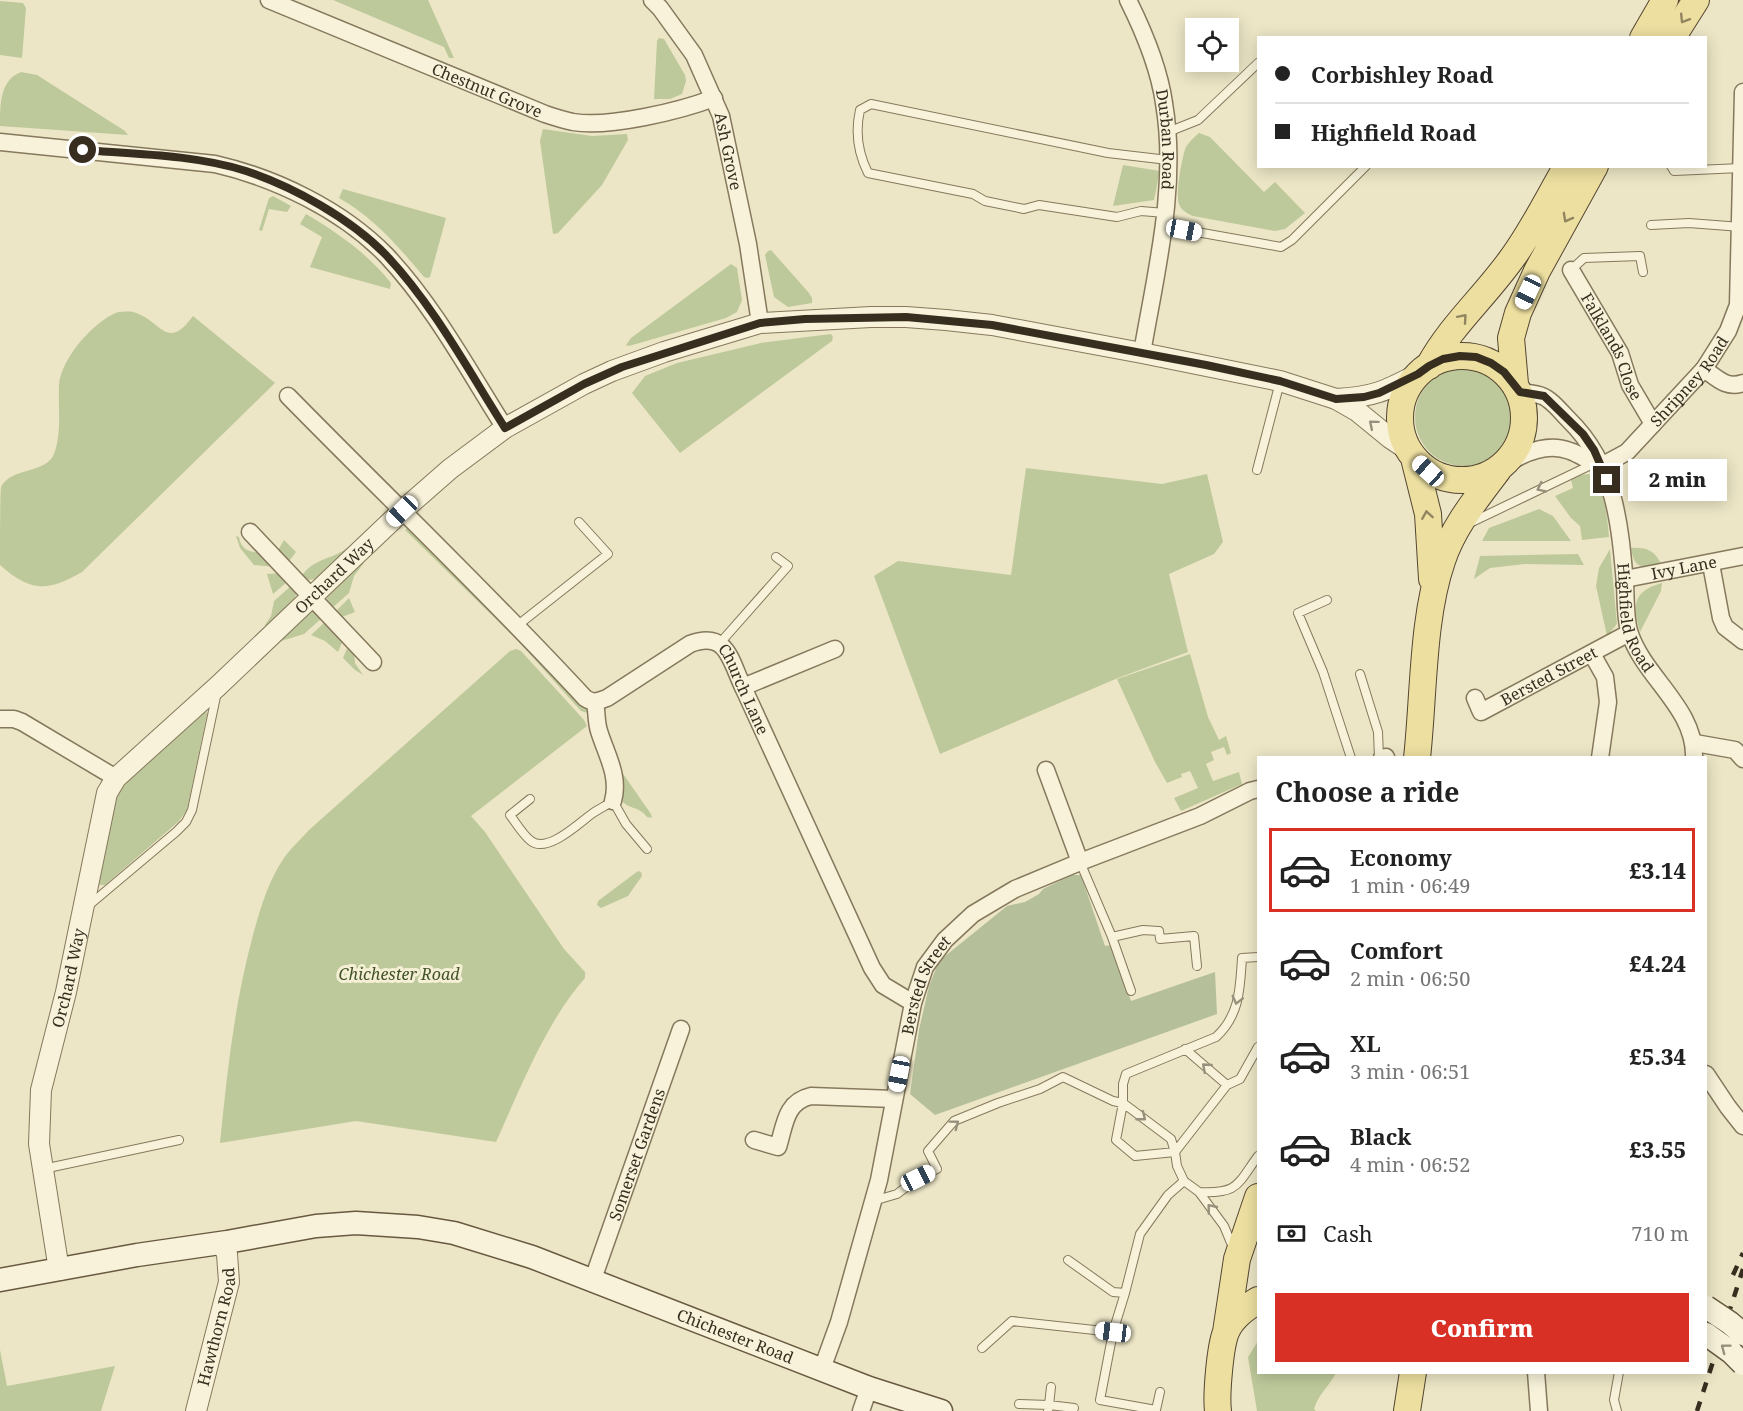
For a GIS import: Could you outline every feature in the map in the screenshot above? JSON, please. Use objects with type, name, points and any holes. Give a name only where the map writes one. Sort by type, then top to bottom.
[{"type":"main road","points":[[1644,36],[1665,0]]},
{"type":"main road","points":[[1673,36],[1696,0]]},
{"type":"main road","points":[[1417,756],[1433,594],[1428,514],[1411,454],[1401,432],[1402,401],[1409,386],[1424,370],[1440,345],[1512,259],[1566,168]]},
{"type":"main road","points":[[1433,594],[1442,560],[1458,529],[1473,504],[1516,452],[1524,433],[1525,412],[1517,388],[1511,338],[1518,313],[1537,271],[1594,168]]},
{"type":"main road","points":[[1424,370],[1443,359],[1460,356],[1476,357],[1498,367],[1517,388]]},
{"type":"main road","points":[[1411,454],[1428,471],[1444,479],[1472,480],[1500,469]]},
{"type":"main road","points":[[1217,1410],[1237,1259],[1257,1200]]},
{"type":"main road","name":"Chichester Road","points":[[0,1280],[316,1226],[356,1223],[409,1226],[454,1233],[495,1244],[593,1279],[869,1388],[941,1411]]},
{"type":"main road","points":[[1226,1332],[1238,1314],[1257,1301]]},
{"type":"main road","points":[[1707,1308],[1743,1334]]},
{"type":"main road","points":[[1707,1335],[1743,1364]]},
{"type":"main road","points":[[1407,1411],[1413,1374]]},
{"type":"street","name":"Chestnut Grove","points":[[269,0],[545,114],[572,122],[593,123],[628,119],[688,108],[714,98]]},
{"type":"street","name":"Ash Grove","points":[[652,0],[694,55],[714,98],[729,147],[760,323]]},
{"type":"street","name":"Durban Road","points":[[1128,0],[1146,39],[1164,101],[1168,132],[1169,181],[1143,353]]},
{"type":"street","name":"Shripney Road","points":[[1597,465],[1627,452],[1704,369],[1728,331],[1738,305],[1743,92]]},
{"type":"street","points":[[0,142],[215,164],[245,171],[276,183],[315,203],[364,236],[395,266],[428,308],[505,428]]},
{"type":"street","name":"Falklands Close","points":[[1571,270],[1620,353],[1630,384],[1653,424]]},
{"type":"street","name":"Orchard Way","points":[[59,1270],[42,1169],[39,1135],[41,1090],[66,992],[107,794],[116,778],[218,686],[402,511],[450,470],[505,428],[584,384],[664,352],[760,323],[871,317],[906,317],[992,325],[1280,381],[1336,399]]},
{"type":"street","points":[[1704,369],[1725,385],[1743,383]]},
{"type":"street","points":[[1336,399],[1364,397],[1379,393],[1424,370]]},
{"type":"street","name":"Highfield Road","points":[[1517,388],[1544,396],[1583,434],[1594,450],[1597,465],[1612,493],[1618,514],[1629,633],[1643,661],[1664,687],[1684,719],[1695,750]]},
{"type":"street","points":[[288,396],[402,511],[457,562],[585,698],[595,703],[598,730],[615,783],[614,801]]},
{"type":"street","points":[[1336,399],[1357,411],[1411,454]]},
{"type":"street","points":[[1500,469],[1518,456],[1534,450],[1549,449],[1569,450],[1597,465]]},
{"type":"street","points":[[250,532],[373,662]]},
{"type":"street","name":"Ivy Lane","points":[[1624,579],[1743,556]]},
{"type":"street","points":[[1711,564],[1721,618],[1725,627],[1743,641]]},
{"type":"street","name":"Bersted Street","points":[[1475,698],[1481,712],[1629,633]]},
{"type":"street","name":"Church Lane","points":[[595,703],[607,698],[690,644],[712,639],[720,643],[727,652],[872,968],[883,985],[913,1004]]},
{"type":"street","points":[[743,687],[835,649]]},
{"type":"street","points":[[1592,654],[1605,677],[1608,702],[1600,756]]},
{"type":"street","points":[[0,719],[14,719],[22,722],[116,778]]},
{"type":"street","points":[[1695,750],[1735,750],[1743,759]]},
{"type":"street","points":[[1046,770],[1080,862]]},
{"type":"street","name":"Bersted Street","points":[[822,1369],[839,1322],[879,1180],[913,1004],[925,967],[945,940],[973,914],[1016,889],[1200,816],[1257,789]]},
{"type":"street","name":"Somerset Gardens","points":[[593,1279],[681,1029]]},
{"type":"street","points":[[1708,1083],[1743,1125]]},
{"type":"street","points":[[754,1140],[778,1148],[792,1106],[801,1098],[811,1096],[894,1099]]},
{"type":"street","name":"Hawthorn Road","points":[[196,1411],[229,1282],[227,1254],[222,1242]]},
{"type":"street","points":[[1536,1374],[1539,1411]]},
{"type":"street","points":[[861,1411],[869,1388]]},
{"type":"lane","points":[[1168,132],[1198,120],[1257,64]]},
{"type":"lane","points":[[1168,160],[1108,153],[871,104],[860,110],[857,124],[860,156],[868,173],[973,194],[985,201],[1024,209],[1039,205],[1117,217],[1141,211],[1164,219],[1281,247],[1292,240],[1364,168]]},
{"type":"lane","points":[[1672,168],[1674,171],[1741,168]]},
{"type":"lane","points":[[1651,225],[1689,223],[1741,227]]},
{"type":"lane","points":[[1571,270],[1584,258],[1640,256],[1643,272]]},
{"type":"lane","points":[[1257,470],[1280,381]]},
{"type":"lane","points":[[1458,529],[1597,465]]},
{"type":"lane","points":[[518,625],[608,554],[579,522]]},
{"type":"lane","points":[[720,643],[788,566],[776,557]]},
{"type":"lane","points":[[1327,600],[1298,613],[1323,672],[1350,756]]},
{"type":"lane","points":[[1360,674],[1382,756]]},
{"type":"lane","points":[[84,910],[186,822],[192,810],[218,686]]},
{"type":"lane","points":[[530,799],[510,815],[530,841],[535,844],[560,838],[591,814],[614,801],[626,824],[647,849]]},
{"type":"lane","points":[[1080,862],[1112,937],[1131,992]]},
{"type":"lane","points":[[1112,937],[1143,930],[1159,931],[1160,939],[1194,936],[1197,966]]},
{"type":"lane","points":[[1257,957],[1242,958],[1239,999],[1227,1027],[1216,1037],[1126,1074],[1116,1140],[1135,1156],[1175,1152],[1227,1085],[1240,1079],[1257,1049]]},
{"type":"lane","points":[[1185,1049],[1227,1085]]},
{"type":"lane","points":[[872,1201],[897,1194],[918,1178],[937,1169],[928,1151],[954,1121],[1040,1089],[1063,1077],[1113,1101],[1123,1102],[1171,1139],[1177,1166],[1184,1181],[1199,1192],[1227,1231],[1237,1259]]},
{"type":"lane","points":[[42,1169],[179,1140]]},
{"type":"lane","points":[[1199,1192],[1220,1193],[1231,1189],[1240,1182],[1257,1157]]},
{"type":"lane","points":[[1160,1392],[1156,1410],[1100,1400],[1113,1332],[1140,1234],[1168,1195],[1184,1181]]},
{"type":"lane","points":[[1068,1260],[1113,1292],[1125,1293]]},
{"type":"lane","points":[[982,1348],[1012,1321],[1113,1332]]},
{"type":"lane","points":[[1617,1411],[1614,1400],[1619,1374]]},
{"type":"lane","points":[[1049,1408],[1051,1387]]},
{"type":"lane","points":[[1019,1404],[1049,1408],[1074,1408]]},
{"type":"green space","points":[[333,0],[428,0],[454,58],[449,58],[444,47]]},
{"type":"green space","points":[[0,1],[23,3],[26,8],[22,58],[0,55]]},
{"type":"green space","points":[[659,38],[664,39],[685,75],[686,81],[682,94],[670,99],[654,99]]},
{"type":"green space","points":[[21,72],[37,75],[128,135],[0,126],[1,101],[5,87],[14,76]]},
{"type":"green space","points":[[543,129],[592,136],[627,134],[628,140],[602,185],[558,233],[553,234],[540,141]]},
{"type":"green space","points":[[1199,133],[1210,137],[1264,192],[1275,182],[1305,213],[1285,229],[1275,231],[1193,216],[1185,212],[1178,200],[1181,167],[1186,147]]},
{"type":"green space","points":[[1123,165],[1160,171],[1154,200],[1113,206]]},
{"type":"green space","points":[[343,189],[446,218],[430,277],[424,277],[374,223],[339,198]]},
{"type":"green space","points":[[273,196],[291,206],[287,212],[269,209],[262,231],[259,230],[269,198]]},
{"type":"green space","points":[[306,214],[341,236],[362,253],[391,283],[390,289],[310,267],[322,237],[300,224]]},
{"type":"green space","points":[[771,250],[809,293],[812,303],[788,307],[774,297],[765,255]]},
{"type":"green space","points":[[731,264],[737,268],[742,300],[737,312],[726,318],[626,345],[631,338]]},
{"type":"green space","points":[[118,312],[133,312],[143,316],[170,333],[184,327],[193,316],[275,383],[82,572],[49,586],[30,584],[0,565],[1,487],[12,476],[44,465],[50,460],[54,454],[58,437],[59,385],[66,363],[89,332]]},
{"type":"green space","points":[[831,334],[832,341],[680,453],[632,393],[645,376],[677,363],[761,343]]},
{"type":"green space","points":[[1464,368],[1483,372],[1499,382],[1509,398],[1513,417],[1509,436],[1499,452],[1483,462],[1464,466],[1445,462],[1429,452],[1419,436],[1415,417],[1419,398],[1429,382],[1445,372]]},
{"type":"green space","points":[[1026,468],[1162,484],[1207,474],[1223,542],[1214,554],[1169,574],[1188,652],[1118,678],[940,754],[874,576],[898,561],[1011,575]]},
{"type":"green space","points":[[1589,474],[1602,495],[1609,537],[1582,540],[1580,526],[1555,496],[1573,488],[1571,480],[1579,475]]},
{"type":"green space","points":[[1539,509],[1553,516],[1571,541],[1482,541],[1489,528]]},
{"type":"green space","points":[[407,528],[514,630],[510,633],[405,530]]},
{"type":"green space","points":[[236,536],[239,537],[244,548],[262,552],[276,567],[254,565],[240,548]]},
{"type":"green space","points":[[284,540],[296,552],[287,564],[277,552]]},
{"type":"green space","points":[[348,547],[351,549],[328,572],[314,579],[307,580],[301,577],[317,562]]},
{"type":"green space","points":[[1631,548],[1649,550],[1656,555],[1661,564],[1640,566],[1634,560]]},
{"type":"green space","points":[[1610,549],[1617,624],[1607,636],[1596,586],[1599,568]]},
{"type":"green space","points":[[1578,554],[1584,565],[1525,564],[1490,568],[1474,579],[1480,556]]},
{"type":"green space","points":[[361,561],[364,563],[354,576],[349,593],[330,610],[327,594]]},
{"type":"green space","points":[[282,573],[287,582],[273,594],[267,574]]},
{"type":"green space","points":[[1662,583],[1661,591],[1640,632],[1636,614],[1637,600],[1645,590]]},
{"type":"green space","points":[[292,585],[296,595],[292,604],[267,627],[265,625],[271,616],[274,601]]},
{"type":"green space","points":[[349,598],[355,612],[339,618],[336,611]]},
{"type":"green space","points":[[316,612],[322,618],[304,634],[275,643],[304,615]]},
{"type":"green space","points":[[325,622],[343,640],[338,652],[325,641],[311,635]]},
{"type":"green space","points":[[522,639],[586,708],[588,713],[581,711],[519,642]]},
{"type":"green space","points":[[348,646],[354,652],[355,663],[363,675],[343,658]]},
{"type":"green space","name":"Chichester Road","points":[[516,649],[521,651],[587,726],[471,816],[485,832],[564,949],[585,972],[585,978],[546,1035],[496,1142],[356,1121],[220,1143],[228,1066],[240,989],[261,908],[278,867],[309,830],[510,651]]},
{"type":"green space","points":[[1190,654],[1208,717],[1219,740],[1226,736],[1231,753],[1227,755],[1224,747],[1211,752],[1214,760],[1206,764],[1213,781],[1239,772],[1242,784],[1181,811],[1174,798],[1198,788],[1190,771],[1167,783],[1117,679]]},
{"type":"green space","points":[[203,710],[206,710],[207,714],[187,810],[178,822],[105,885],[99,885],[97,882],[116,797],[122,786]]},
{"type":"green space","points":[[619,768],[651,814],[652,818],[622,801]]},
{"type":"green space","points":[[638,871],[642,876],[628,896],[601,908],[597,905],[598,901]]},
{"type":"green space","points":[[1072,875],[1081,875],[1105,946],[1111,945],[1131,1001],[1215,972],[1217,1014],[935,1115],[910,1094],[919,1030],[929,986],[939,961],[1007,906],[1025,902],[1043,889]]},
{"type":"green space","points":[[1257,1343],[1257,1374],[1335,1374],[1318,1399],[1314,1409],[1316,1411],[1257,1411],[1248,1357]]},
{"type":"green space","points":[[0,1350],[7,1386],[115,1366],[101,1411],[0,1411]]},
{"type":"railway","points":[[1733,1275],[1743,1253]]},
{"type":"railway","points":[[1697,1411],[1743,1269]]},
{"type":"route","points":[[83,150],[198,161],[245,171],[303,196],[339,218],[385,254],[406,280],[428,308],[505,428],[612,371],[664,352],[760,323],[805,319],[906,317],[992,325],[1206,365],[1280,381],[1336,399],[1364,397],[1379,393],[1443,359],[1460,356],[1476,357],[1504,372],[1520,392],[1544,396],[1583,434],[1594,450],[1607,480]]}]
